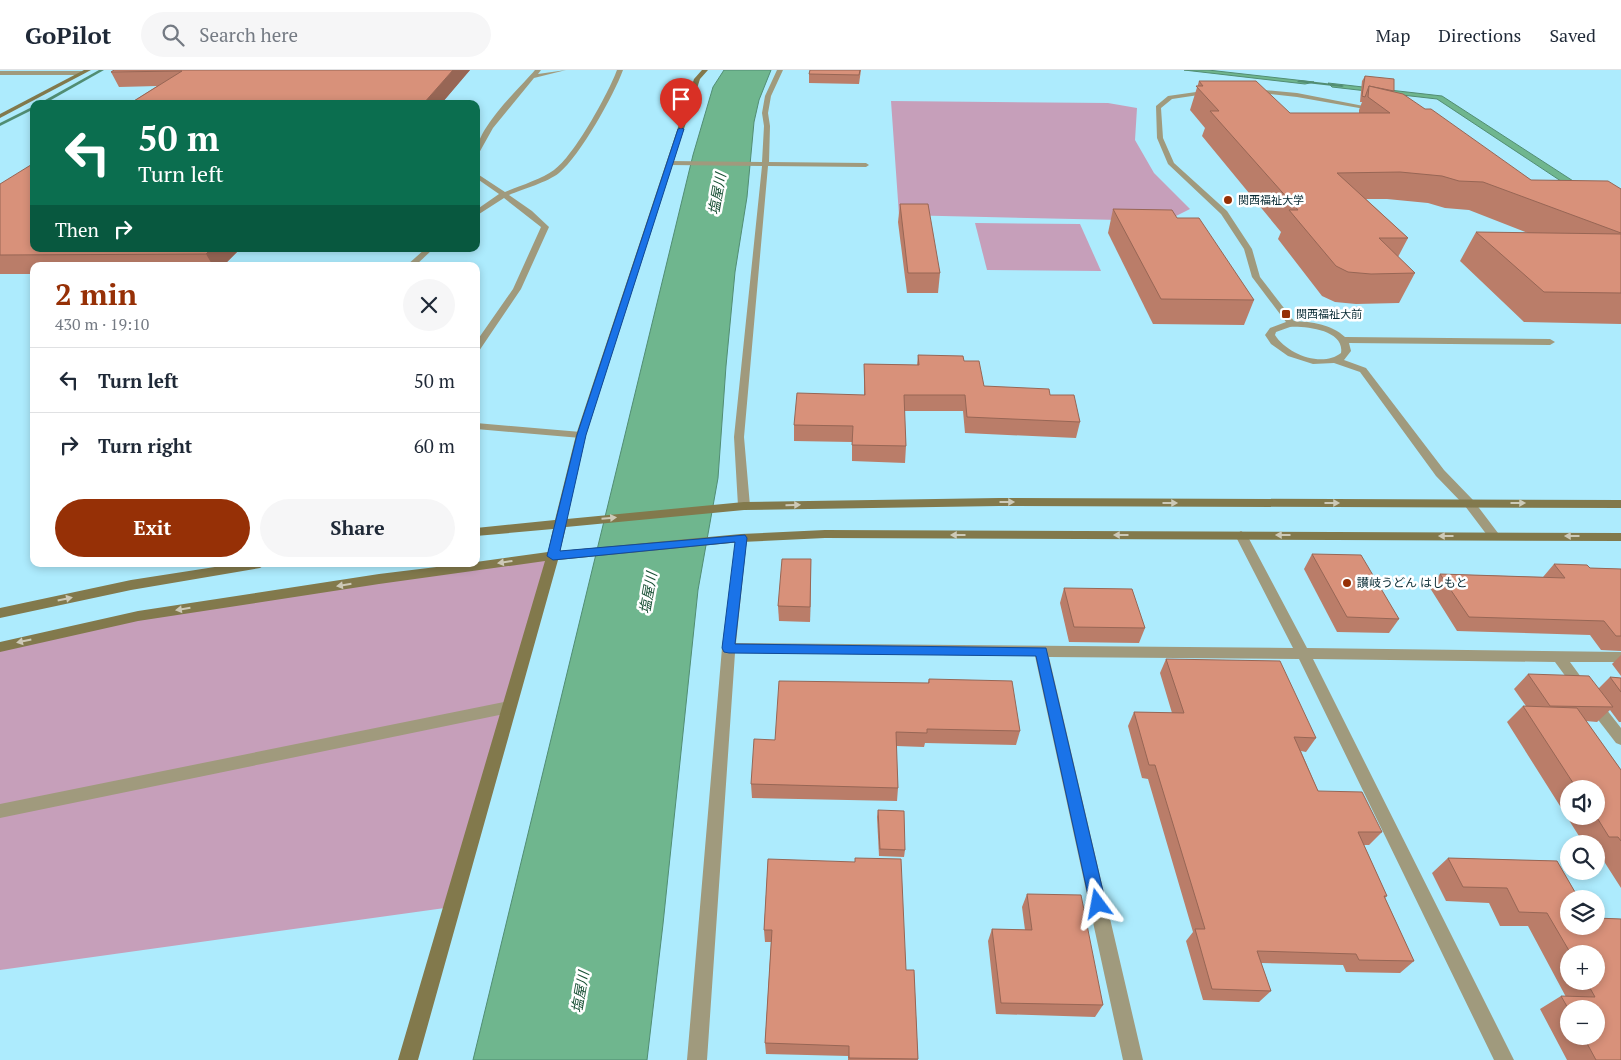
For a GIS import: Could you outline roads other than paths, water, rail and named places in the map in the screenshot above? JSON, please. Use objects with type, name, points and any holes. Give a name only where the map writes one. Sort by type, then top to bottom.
[{"type":"street","points":[[480,146],[490,127],[538,70]]},
{"type":"street","points":[[531,77],[563,70]]},
{"type":"street","points":[[480,211],[502,195],[556,172],[571,156],[613,89],[620,70]]},
{"type":"street","points":[[408,1060],[553,556],[581,435],[697,79],[705,70]]},
{"type":"street","points":[[744,506],[739,437],[765,164],[767,126],[764,113],[768,96],[780,70]]},
{"type":"street","points":[[0,73],[85,72]]},
{"type":"street","points":[[31,100],[85,72]]},
{"type":"street","points":[[1244,91],[1297,94],[1382,111]]},
{"type":"street","points":[[1216,92],[1170,97],[1158,107],[1160,138],[1171,164],[1224,213],[1237,231],[1248,249],[1256,277],[1292,324]]},
{"type":"street","points":[[0,116],[30,100]]},
{"type":"street","points":[[670,163],[866,165]]},
{"type":"street","points":[[480,178],[502,195],[533,214],[545,227],[517,289],[480,343]]},
{"type":"street","points":[[414,262],[426,252]]},
{"type":"street","points":[[1494,536],[1469,503],[1440,473],[1363,370],[1335,360],[1319,361],[1300,358],[1278,347],[1272,341],[1270,335],[1279,326],[1292,324],[1325,329],[1343,340],[1550,342]]},
{"type":"street","points":[[1335,360],[1346,352],[1343,340]]},
{"type":"street","points":[[480,426],[581,435]]},
{"type":"street","points":[[480,532],[744,506],[999,502],[1621,504]]},
{"type":"street","points":[[480,566],[553,556],[741,538],[825,534],[1621,537]]},
{"type":"street","points":[[1241,535],[1303,654],[1504,1060]]},
{"type":"street","points":[[697,1060],[729,648],[741,538]]},
{"type":"street","points":[[0,613],[131,586],[242,567]]},
{"type":"street","points":[[0,647],[138,616],[470,567]]},
{"type":"street","points":[[729,648],[1621,657]]},
{"type":"street","points":[[1041,652],[1132,1060]]},
{"type":"street","points":[[1558,656],[1621,739]]},
{"type":"street","points":[[0,811],[509,707]]},
{"type":"water","name":"塩屋川","points":[[724,70],[771,70],[759,100],[754,122],[747,197],[735,272],[718,478],[698,590],[647,1060],[473,1060],[693,155],[713,87]]},
{"type":"water","points":[[1184,70],[1208,70],[1314,82],[1305,84]]},
{"type":"water","points":[[1328,83],[1442,96],[1621,212],[1582,195],[1437,99],[1332,87]]},
{"type":"waterway","points":[[47,100],[102,70]]},
{"type":"waterway","points":[[1299,81],[1342,86]]},
{"type":"waterway","points":[[0,125],[30,109]]},
{"type":"place","name":"関西福祉大学","points":[[1228,200]]},
{"type":"place","name":"関西福祉大前","points":[[1286,314]]},
{"type":"place","name":"讃岐うどん はしもと","points":[[1347,583]]}]
